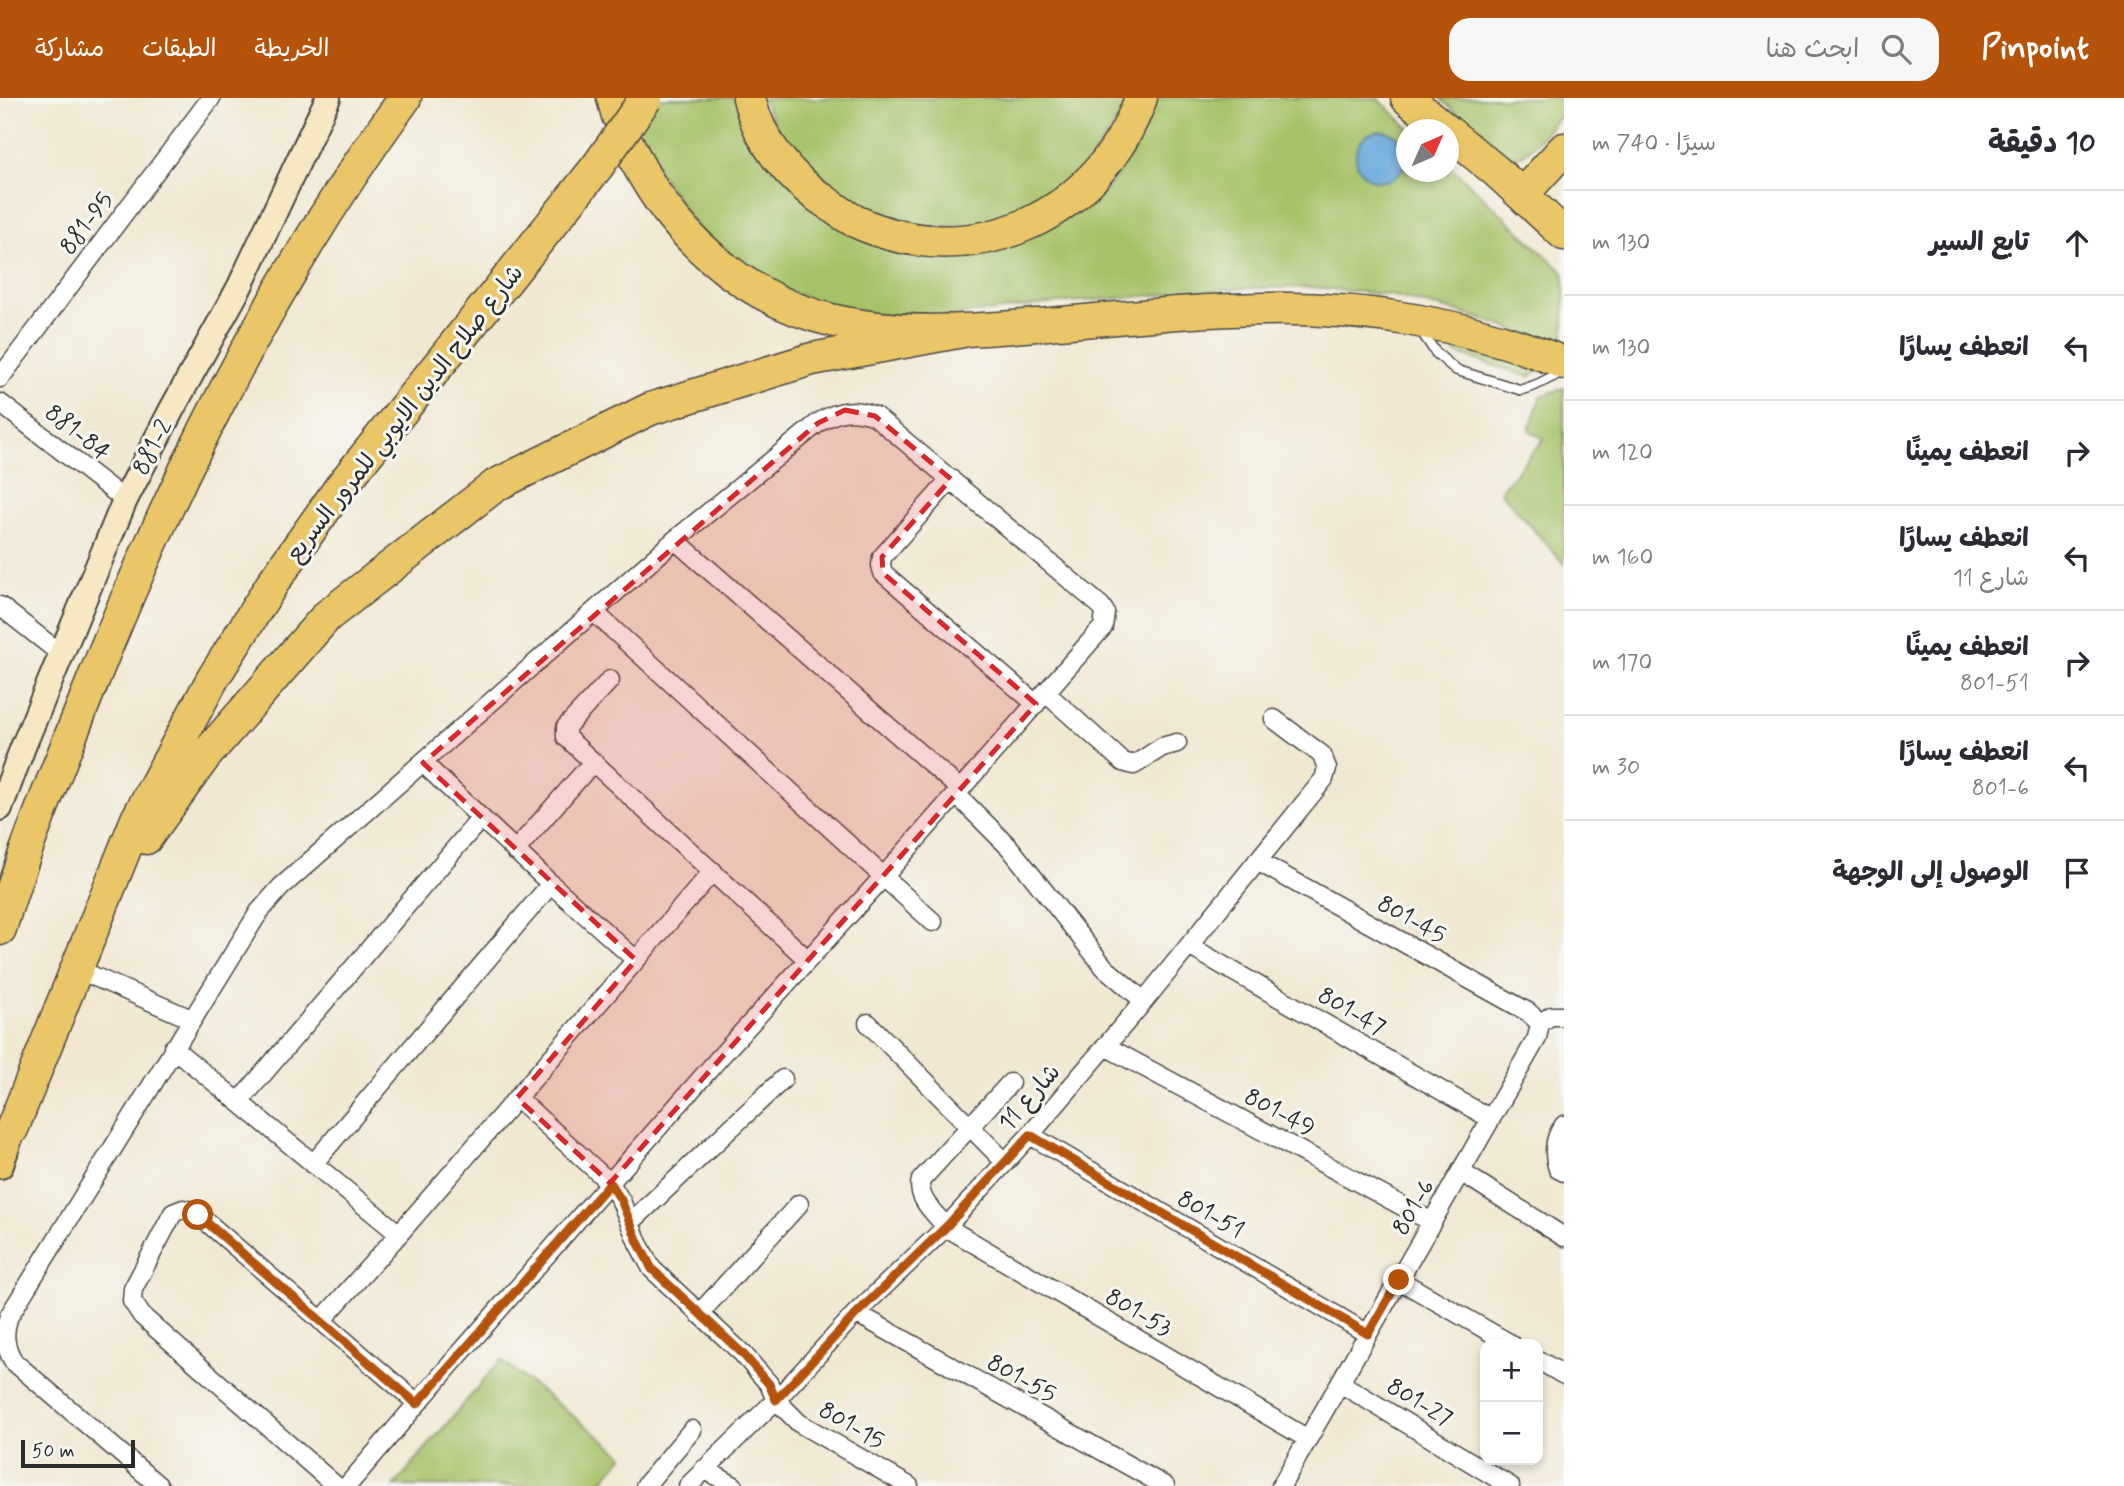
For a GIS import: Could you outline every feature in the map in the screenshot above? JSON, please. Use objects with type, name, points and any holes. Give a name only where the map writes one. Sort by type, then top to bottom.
[{"type":"highway","points":[[0,929],[47,795],[141,563],[214,411],[378,98]]},
{"type":"highway","points":[[288,274],[357,166],[405,98]]},
{"type":"highway","name":"شارع صلاح الدين الايوبي للمرور السريع","points":[[12,1129],[137,819],[183,731],[236,640],[307,533],[416,390],[548,230],[646,98]]},
{"type":"highway","points":[[749,98],[761,131],[774,154],[812,193],[855,220],[894,235],[947,241],[999,234],[1039,220],[1083,189],[1107,162],[1127,132],[1141,98]]},
{"type":"highway","points":[[1407,98],[1432,119]]},
{"type":"highway","points":[[1459,141],[1564,234]]},
{"type":"highway","points":[[629,146],[661,202],[693,240],[727,271],[766,295],[808,313],[853,324],[963,331]]},
{"type":"highway","points":[[1522,195],[1564,149]]},
{"type":"highway","points":[[103,904],[179,790],[205,756],[327,616],[496,485],[650,409],[812,359],[963,331],[1266,309],[1351,312],[1415,321],[1478,334],[1564,363]]},
{"type":"main road","name":"شارع صلاح الدين الايوبي للمرور السريع","points":[[0,1165],[12,1129]]},
{"type":"street","name":"881-95","points":[[0,378],[211,98]]},
{"type":"street","name":"881-2","points":[[0,807],[125,500],[239,288],[328,98]]},
{"type":"street","name":"881-84","points":[[0,403],[125,500]]},
{"type":"street","points":[[159,1486],[13,1362],[4,1339],[5,1327],[9,1316],[249,926],[269,899],[675,540],[818,423],[831,414],[845,410],[861,411],[875,416],[1101,606],[1105,612],[1103,627],[610,1183],[347,1486]]},
{"type":"street","points":[[951,479],[882,557],[883,573],[1123,762],[1134,765],[1162,747],[1177,743]]},
{"type":"street","points":[[675,540],[958,792],[1010,848],[1105,968],[1144,1000]]},
{"type":"street","points":[[0,606],[61,654]]},
{"type":"street","points":[[594,612],[933,922]]},
{"type":"street","points":[[610,680],[565,730],[566,737],[808,960]]},
{"type":"street","name":"شارع 11","points":[[688,1486],[776,1400],[856,1314],[946,1227],[1030,1135],[1189,946],[1324,779],[1327,768],[1322,755],[1274,719]]},
{"type":"street","points":[[515,851],[593,762]]},
{"type":"street","points":[[423,763],[515,851],[636,960]]},
{"type":"street","points":[[239,1102],[481,818]]},
{"type":"street","name":"801-45","points":[[1257,861],[1528,1012],[1540,1023]]},
{"type":"street","points":[[321,1321],[713,871]]},
{"type":"street","points":[[313,1164],[551,884]]},
{"type":"street","name":"801-47","points":[[1189,946],[1491,1119]]},
{"type":"street","points":[[77,969],[191,1019]]},
{"type":"street","points":[[1540,1023],[1561,1010]]},
{"type":"street","points":[[868,1023],[1005,1162]]},
{"type":"street","name":"801-6","points":[[1281,1486],[1537,1038],[1540,1023]]},
{"type":"street","name":"801-49","points":[[1105,1046],[1432,1222]]},
{"type":"street","points":[[173,1048],[399,1234]]},
{"type":"street","points":[[631,1222],[783,1079]]},
{"type":"street","points":[[946,1227],[922,1197],[918,1189],[920,1180],[1010,1083]]},
{"type":"street","name":"801-15","points":[[517,1098],[610,1183],[621,1200],[652,1269],[743,1354],[769,1384],[776,1400],[799,1423],[909,1486]]},
{"type":"street","points":[[1564,1125],[1558,1133],[1553,1154],[1558,1169],[1564,1172]]},
{"type":"street","name":"801-51","points":[[1030,1135],[1368,1334]]},
{"type":"street","points":[[1461,1172],[1564,1237]]},
{"type":"street","points":[[699,1314],[799,1204]]},
{"type":"street","points":[[336,1486],[142,1316],[134,1306],[132,1295],[173,1213],[188,1209],[194,1211],[417,1404]]},
{"type":"street","name":"801-53","points":[[946,1227],[1307,1439]]},
{"type":"street","points":[[1399,1280],[1502,1339]]},
{"type":"street","name":"801-55","points":[[856,1314],[1165,1486]]},
{"type":"street","points":[[1543,1363],[1564,1375]]},
{"type":"street","name":"801-27","points":[[1340,1383],[1510,1486]]},
{"type":"street","points":[[645,1486],[692,1430]]},
{"type":"street","points":[[704,1469],[734,1486]]},
{"type":"lane","points":[[1415,321],[1436,353],[1456,370],[1521,390],[1564,372]]},
{"type":"highlighted area","points":[[845,410],[875,416],[951,479],[882,557],[883,573],[1036,704],[610,1183],[517,1098],[636,960],[423,763],[818,423]]},
{"type":"green space","points":[[622,98],[736,98],[884,246],[1067,218],[1106,190],[1133,152],[1152,113],[1155,98],[1377,98],[1399,119],[1396,119],[1396,182],[1459,182],[1459,174],[1564,273],[1564,347],[1470,315],[1390,295],[1312,287],[1243,288],[1057,303],[942,317],[886,316],[817,302],[779,288],[737,262],[698,230],[638,139]]},
{"type":"green space","points":[[762,98],[1127,98],[1121,115],[1083,171],[1008,222],[923,228],[849,205],[789,155]]},
{"type":"green space","points":[[1440,98],[1564,98],[1564,109],[1532,147],[1521,156],[1507,157],[1497,151]]},
{"type":"green space","points":[[1458,346],[1542,370],[1529,377],[1455,353]]},
{"type":"green space","points":[[1564,388],[1564,564],[1500,491],[1544,439],[1529,430],[1541,396]]},
{"type":"green space","points":[[501,1360],[624,1456],[598,1486],[394,1486]]},
{"type":"water","points":[[1371,133],[1391,133],[1396,136],[1396,176],[1381,181],[1371,179],[1363,174],[1358,166],[1358,146],[1363,138]]},
{"type":"route","points":[[198,1215],[417,1404],[610,1183],[626,1210],[652,1269],[743,1354],[769,1384],[776,1400],[856,1314],[946,1227],[1030,1135],[1368,1334],[1399,1280]]}]
